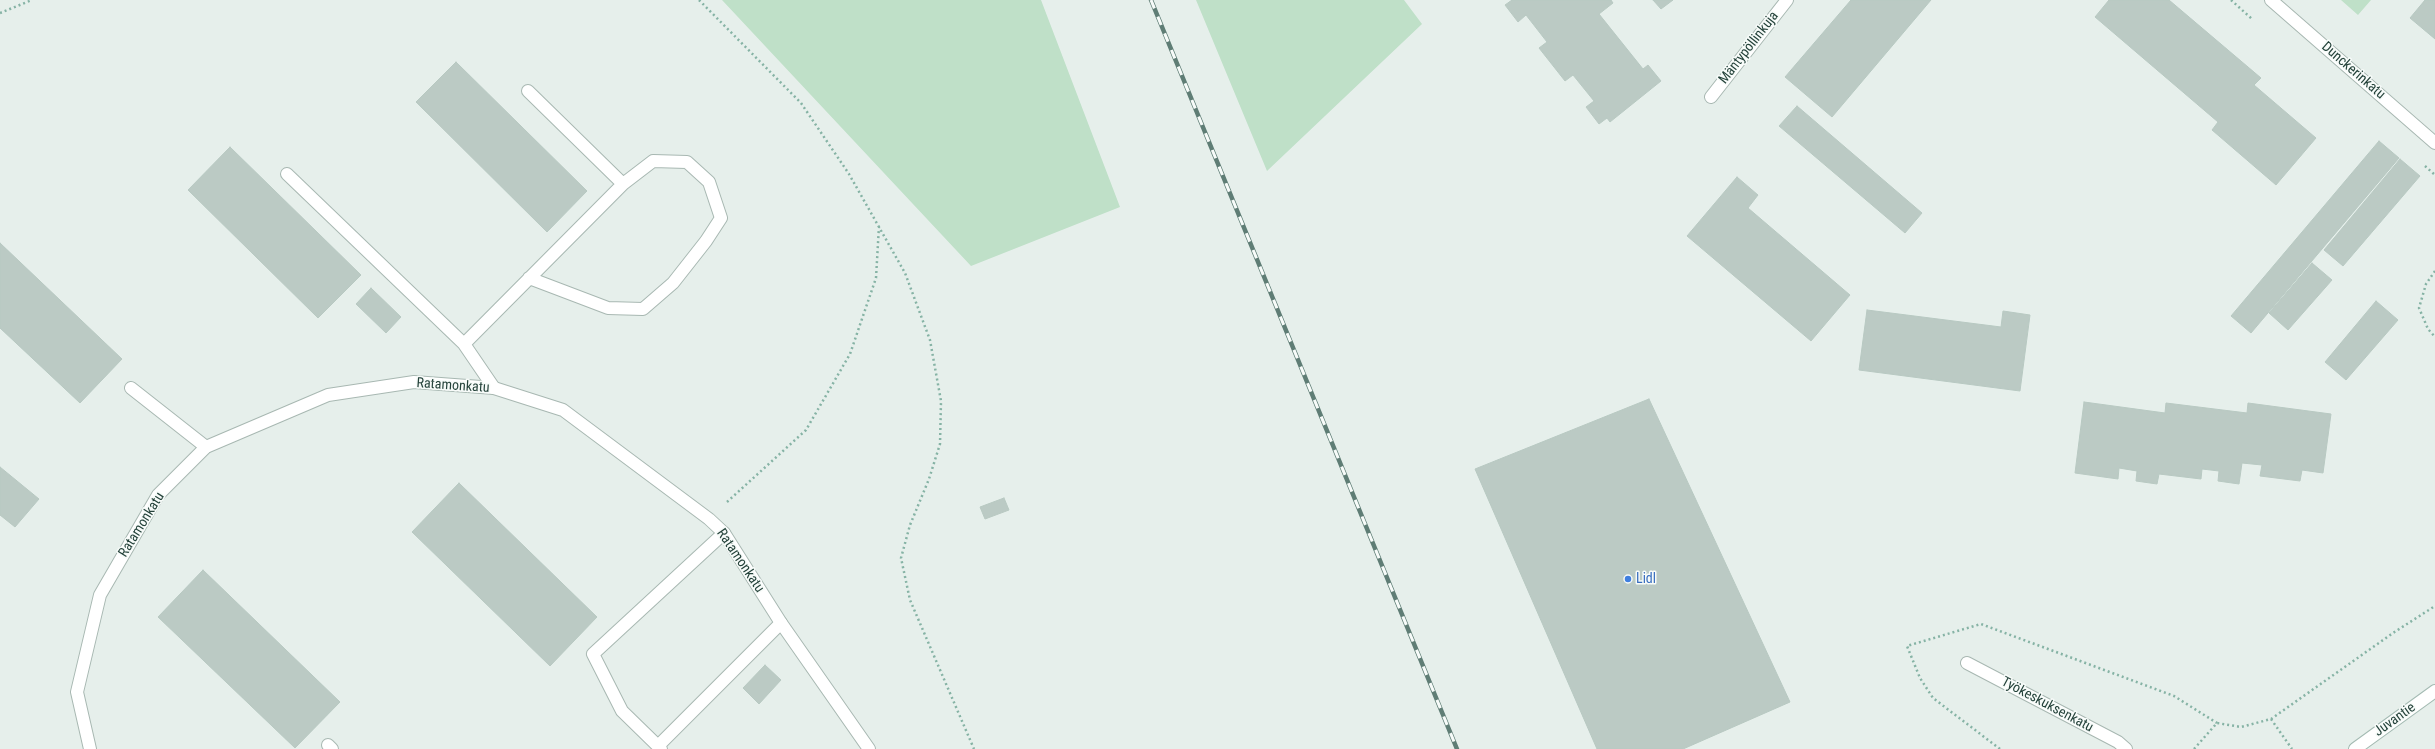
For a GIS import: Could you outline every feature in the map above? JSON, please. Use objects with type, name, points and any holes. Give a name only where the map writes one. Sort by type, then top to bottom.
[{"type":"street","name":"Mäntypöllinkuja","points":[[1711,97],[1787,0]]},
{"type":"street","name":"Dunckerinkatu","points":[[2270,0],[2435,143]]},
{"type":"street","points":[[528,91],[623,184]]},
{"type":"street","points":[[464,344],[529,278],[623,184],[653,161],[688,162],[709,182],[721,218],[706,241],[673,283],[643,309],[608,308],[529,278]]},
{"type":"street","points":[[287,174],[464,344],[494,388]]},
{"type":"street","name":"Ratamonkatu","points":[[90,749],[77,692],[100,595],[158,495],[206,447],[328,395],[414,382],[494,388],[563,410],[709,518],[724,533],[781,623],[869,749]]},
{"type":"street","points":[[132,388],[206,447]]},
{"type":"street","points":[[724,533],[593,654],[622,711],[659,747],[781,623]]},
{"type":"street","name":"Työkeskuksenkatu","points":[[1967,663],[2118,742],[2126,749]]},
{"type":"street","name":"Juvantie","points":[[2355,749],[2435,691]]},
{"type":"path","points":[[0,13],[32,0]]},
{"type":"path","points":[[699,0],[801,103],[849,174],[905,273],[930,340],[941,401],[940,444],[930,479],[910,525],[901,558],[910,600],[974,749]]},
{"type":"path","points":[[709,518],[806,430],[826,396],[850,354],[876,278],[879,226]]},
{"type":"path","points":[[2435,271],[2426,284],[2419,308],[2428,329],[2435,337]]},
{"type":"path","points":[[2000,749],[1933,698],[1920,678],[1907,646],[1980,624],[2174,696],[2217,723],[2241,726],[2271,719],[2393,633],[2435,606]]},
{"type":"path","points":[[2271,719],[2292,749]]},
{"type":"path","points":[[2194,749],[2217,723]]},
{"type":"green space","points":[[722,0],[1041,0],[1120,207],[971,266]]},
{"type":"green space","points":[[1196,0],[1404,0],[1422,24],[1267,171]]},
{"type":"green space","points":[[2341,0],[2371,0],[2358,15]]},
{"type":"building","points":[[1512,0],[1611,0],[1613,3],[1599,14],[1643,69],[1648,65],[1661,81],[1610,122],[1607,118],[1599,124],[1586,107],[1594,101],[1573,75],[1565,81],[1539,48],[1547,42],[1526,15],[1518,22],[1505,5]]},
{"type":"building","points":[[1653,0],[1673,0],[1661,9]]},
{"type":"building","points":[[1851,0],[1931,0],[1832,117],[1785,77]]},
{"type":"building","points":[[2109,0],[2169,0],[2261,78],[2254,85],[2316,138],[2276,185],[2212,130],[2218,122],[2095,17]]},
{"type":"building","points":[[2425,0],[2435,0],[2435,39],[2410,18]]},
{"type":"building","points":[[456,62],[587,191],[547,232],[416,102]]},
{"type":"building","points":[[1797,106],[1922,213],[1905,233],[1779,126]]},
{"type":"building","points":[[2379,141],[2399,158],[2251,333],[2231,316]]},
{"type":"building","points":[[230,147],[361,275],[318,318],[188,190]]},
{"type":"building","points":[[2400,159],[2420,176],[2343,266],[2324,250]]},
{"type":"building","points":[[1737,177],[1758,195],[1748,208],[1850,295],[1811,341],[1687,236]]},
{"type":"building","points":[[0,243],[122,359],[80,403],[0,328]]},
{"type":"building","points":[[2312,263],[2332,280],[2288,330],[2269,313]]},
{"type":"building","points":[[371,288],[401,317],[386,333],[356,304]]},
{"type":"building","points":[[2376,301],[2398,320],[2346,380],[2325,362]]},
{"type":"building","points":[[1867,310],[2001,327],[2003,311],[2030,315],[2020,391],[1859,370]]},
{"type":"building","name":"Lidl","points":[[1649,399],[1790,702],[1683,749],[1597,749],[1475,469]]},
{"type":"building","points":[[2084,402],[2165,413],[2166,403],[2247,413],[2248,403],[2331,414],[2323,473],[2302,470],[2300,481],[2260,476],[2262,465],[2242,463],[2239,484],[2218,481],[2219,471],[2202,469],[2201,479],[2159,474],[2157,484],[2136,481],[2137,471],[2119,468],[2118,479],[2075,473]]},
{"type":"building","points":[[0,467],[39,499],[15,527],[0,515]]},
{"type":"building","points":[[459,483],[597,617],[550,666],[412,532]]},
{"type":"building","points":[[1004,498],[1009,510],[985,519],[980,507]]},
{"type":"building","points":[[203,570],[340,702],[295,748],[158,617]]},
{"type":"building","points":[[765,665],[781,680],[759,704],[743,688]]},
{"type":"railway","points":[[1151,0],[1457,749]]},
{"type":"place","name":"Lidl","points":[[1628,579]]}]
